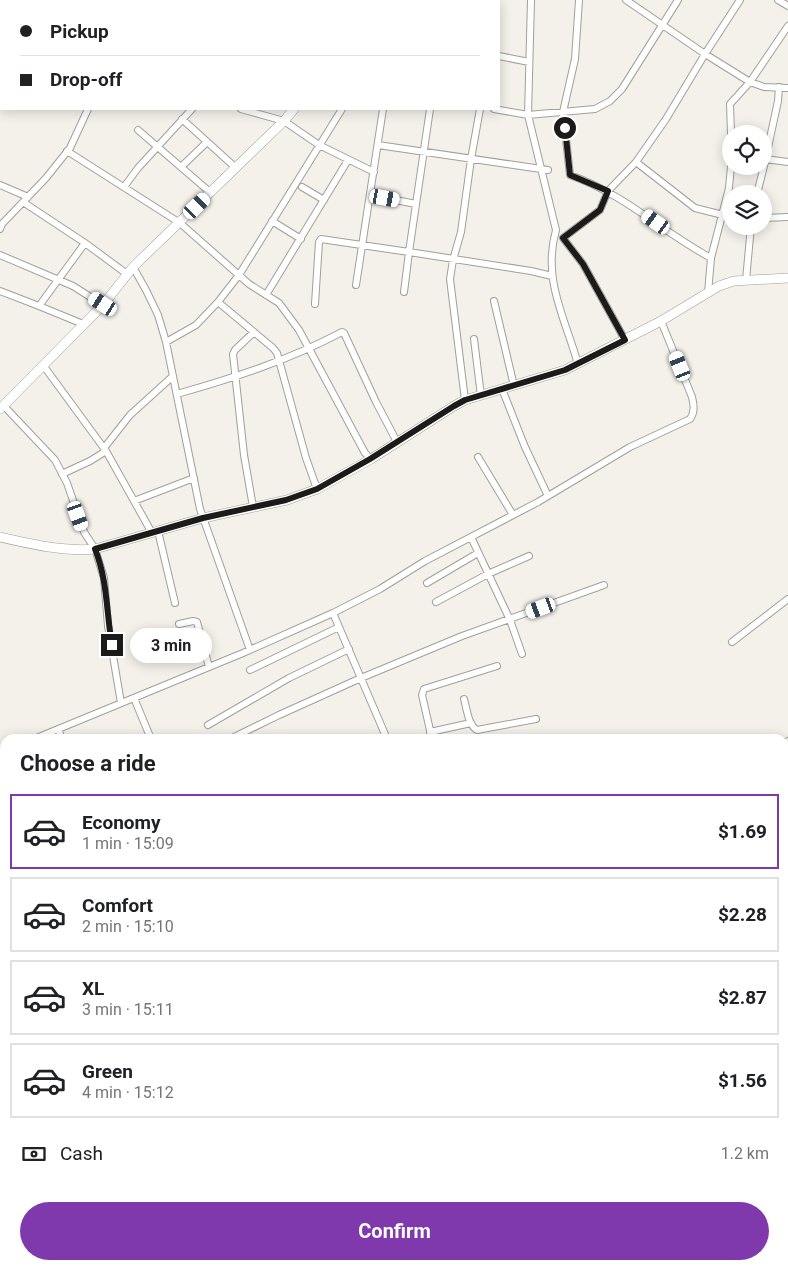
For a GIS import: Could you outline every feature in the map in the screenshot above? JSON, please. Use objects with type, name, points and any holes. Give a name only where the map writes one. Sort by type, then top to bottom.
[{"type":"street","points":[[531,0],[528,115],[545,170],[556,230],[551,247],[552,276],[564,322],[578,364]]},
{"type":"street","points":[[578,0],[574,59],[563,112],[570,175],[608,191],[634,206],[711,258]]},
{"type":"street","points":[[626,0],[750,82],[764,87],[788,88]]},
{"type":"street","points":[[500,110],[528,115],[595,109],[610,102],[622,89],[678,0]]},
{"type":"street","points":[[625,340],[583,264],[563,238],[600,210],[608,191],[636,162],[666,119],[740,0]]},
{"type":"street","points":[[778,0],[788,6]]},
{"type":"street","points":[[731,125],[730,104],[750,82],[788,26]]},
{"type":"street","points":[[500,56],[529,62]]},
{"type":"street","points":[[772,128],[780,87]]},
{"type":"street","points":[[1,225],[46,178],[67,151],[88,110]]},
{"type":"street","points":[[124,187],[138,168],[191,110]]},
{"type":"street","points":[[246,110],[284,121],[319,146],[374,172]]},
{"type":"street","points":[[122,703],[108,626],[104,578],[95,549],[84,532],[55,460],[1,407],[103,304],[130,271],[293,110]]},
{"type":"street","points":[[166,342],[196,325],[218,302],[239,274],[341,110]]},
{"type":"street","points":[[356,285],[384,110]]},
{"type":"street","points":[[404,292],[430,110]]},
{"type":"street","points":[[465,400],[450,280],[453,260],[461,232],[470,159],[480,110]]},
{"type":"street","points":[[182,119],[236,168]]},
{"type":"street","points":[[138,130],[211,192]]},
{"type":"street","points":[[181,167],[207,142]]},
{"type":"street","points":[[378,145],[545,170]]},
{"type":"street","points":[[67,151],[180,223],[239,274],[279,303],[299,330],[370,459]]},
{"type":"street","points":[[266,295],[348,160]]},
{"type":"street","points":[[636,162],[695,208],[722,215]]},
{"type":"street","points":[[772,163],[788,162]]},
{"type":"street","points":[[0,185],[130,271],[146,290],[158,315],[166,342],[203,518],[250,650]]},
{"type":"street","points":[[302,187],[324,200]]},
{"type":"street","points":[[370,196],[416,204]]},
{"type":"street","points":[[772,218],[788,217]]},
{"type":"street","points":[[708,293],[711,258],[722,219]]},
{"type":"street","points":[[272,221],[301,239]]},
{"type":"street","points":[[746,280],[750,235]]},
{"type":"street","points":[[315,304],[319,242],[321,239],[531,271],[552,276]]},
{"type":"street","points":[[39,306],[85,243]]},
{"type":"street","points":[[0,254],[73,286],[103,304]]},
{"type":"street","points":[[0,537],[26,543],[81,550],[95,549],[203,518],[286,500],[317,489],[370,459],[465,400],[565,370],[661,321],[719,286],[734,280],[788,278]]},
{"type":"street","points":[[0,291],[84,324]]},
{"type":"street","points":[[494,301],[514,386]]},
{"type":"street","points":[[218,302],[273,348],[280,361],[306,458],[317,489]]},
{"type":"street","points":[[46,734],[250,650],[332,613],[380,589],[425,561],[548,496],[630,448],[690,419],[694,414],[692,397],[661,321]]},
{"type":"street","points":[[253,507],[244,455],[233,354],[254,332]]},
{"type":"street","points":[[177,394],[236,377],[280,361],[309,350],[344,333],[376,402],[398,442]]},
{"type":"street","points":[[474,339],[482,396]]},
{"type":"street","points":[[43,365],[105,450],[134,501],[155,532],[175,603]]},
{"type":"street","points":[[62,474],[90,461],[105,450],[130,416],[147,398],[173,376]]},
{"type":"street","points":[[502,389],[525,447],[548,496]]},
{"type":"street","points":[[478,457],[513,515]]},
{"type":"street","points":[[134,501],[194,478]]},
{"type":"street","points":[[471,537],[510,620],[522,654]]},
{"type":"street","points":[[427,583],[478,553]]},
{"type":"street","points":[[436,602],[488,574],[529,556]]},
{"type":"street","points":[[240,734],[361,678],[462,636],[604,585]]},
{"type":"street","points":[[732,642],[788,599]]},
{"type":"street","points":[[332,613],[385,734]]},
{"type":"street","points":[[178,624],[197,622],[209,667]]},
{"type":"street","points":[[250,670],[339,627]]},
{"type":"street","points":[[208,725],[289,678],[349,649]]},
{"type":"street","points":[[431,734],[422,695],[424,689],[498,666]]},
{"type":"street","points":[[134,698],[150,734]]},
{"type":"street","points":[[464,698],[471,723],[474,729],[477,730],[536,719]]},
{"type":"street","points":[[434,734],[471,723]]},
{"type":"street","points":[[58,729],[60,734]]},
{"type":"route","points":[[112,645],[108,626],[102,566],[95,549],[203,518],[286,500],[317,489],[370,459],[465,400],[565,370],[625,340],[583,264],[563,238],[600,210],[608,191],[570,175],[565,128]]}]
